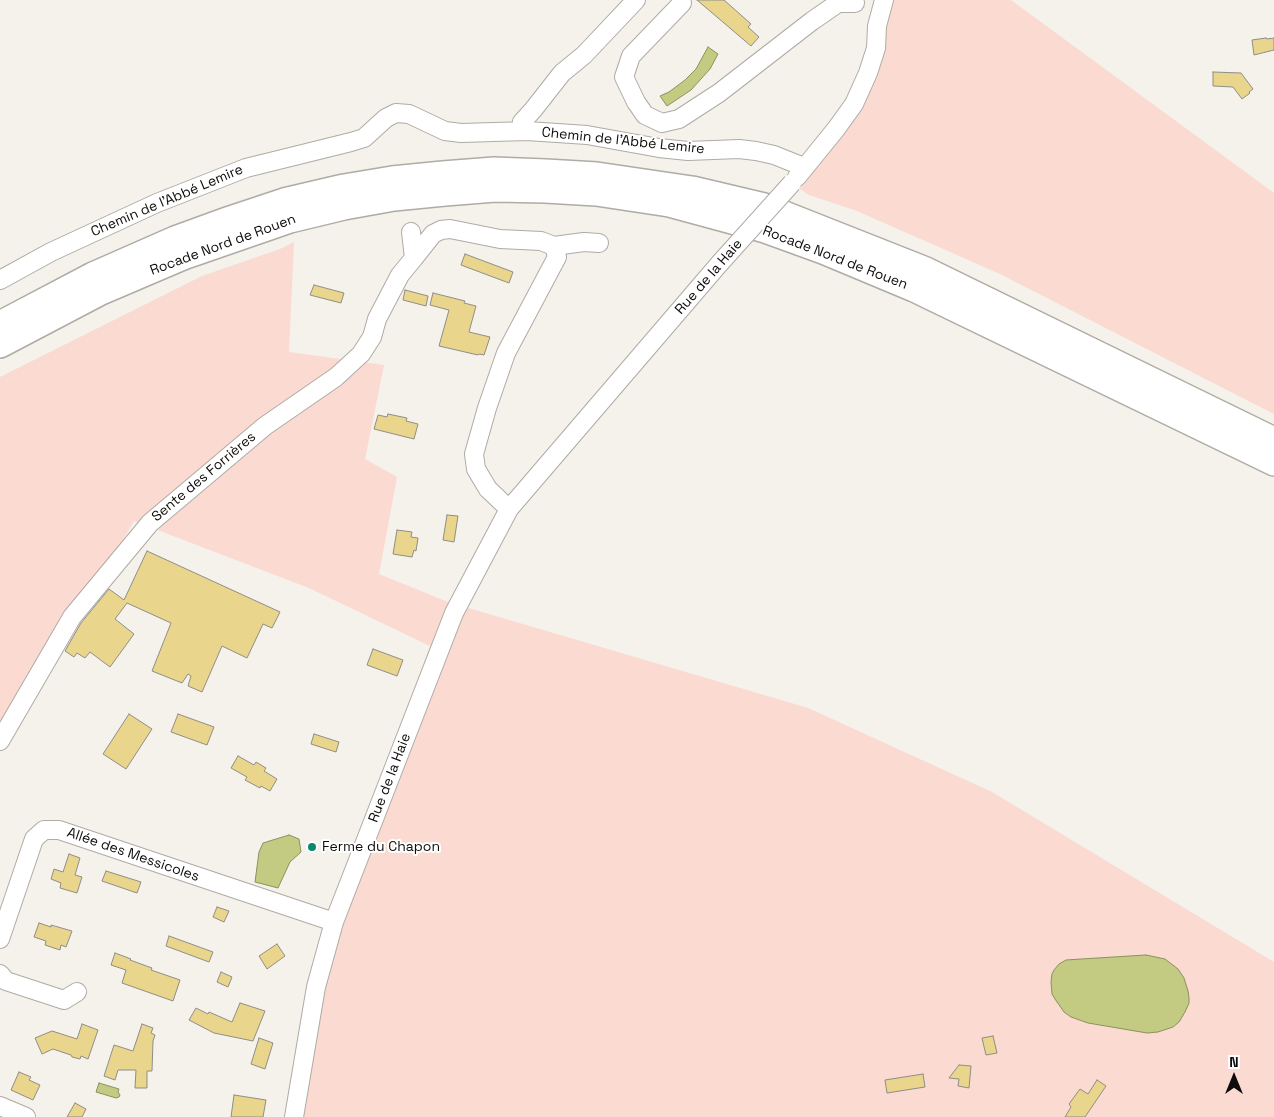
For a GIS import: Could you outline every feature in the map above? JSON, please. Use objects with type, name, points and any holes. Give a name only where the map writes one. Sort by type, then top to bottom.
[{"type":"highway","name":"Rocade Nord de Rouen","points":[[0,324],[93,275],[175,239],[284,201],[382,180],[443,174],[494,170],[597,175],[692,189],[764,206],[926,270],[1274,440]]},
{"type":"highway","name":"Rocade Nord de Rouen","points":[[0,345],[101,292],[174,261],[290,220],[344,207],[394,198],[444,193],[495,189],[546,190],[596,194],[669,204],[765,230],[823,251],[914,289],[1274,463]]},
{"type":"street","points":[[527,131],[522,122],[562,72],[584,55],[636,0]]},
{"type":"street","name":"Rue de la Haie","points":[[294,1117],[316,986],[334,922],[454,613],[510,509],[720,263],[792,183],[854,104],[868,73],[876,48],[877,26],[884,0]]},
{"type":"street","points":[[682,3],[630,56],[624,77],[636,102],[645,115],[662,123],[679,119],[719,93],[812,21],[838,4],[855,4]]},
{"type":"street","name":"Chemin de l'Abbé Lemire","points":[[0,280],[51,252],[157,203],[246,168],[364,138],[386,118],[396,113],[409,114],[445,131],[527,131],[587,134],[658,148],[688,151],[756,150],[804,167]]},
{"type":"street","points":[[414,258],[433,234],[441,230],[450,229],[500,239],[541,241],[554,246],[584,242],[599,243]]},
{"type":"street","points":[[411,232],[414,258]]},
{"type":"street","points":[[510,509],[488,489],[476,469],[474,454],[486,408],[506,353],[557,257],[554,246]]},
{"type":"street","name":"Sente des Forrières","points":[[0,741],[72,617],[150,522],[265,426],[336,377],[361,354],[372,337],[378,319],[400,275],[414,258]]},
{"type":"street","name":"Allée des Messicoles","points":[[0,939],[34,839],[44,830],[59,830],[334,922]]},
{"type":"street","points":[[0,974],[6,981],[64,1000],[77,992]]},
{"type":"street","points":[[0,1106],[26,1117]]},
{"type":"shaded area","points":[[892,0],[1011,0],[1274,193],[1274,414],[1000,274],[857,211],[809,195],[789,182],[846,109]]},
{"type":"shaded area","points":[[708,47],[718,54],[710,69],[691,90],[667,106],[660,96],[685,80],[696,69]]},
{"type":"shaded area","points":[[294,242],[289,352],[384,365],[365,459],[397,477],[379,574],[448,602],[808,708],[992,792],[1274,962],[1274,1117],[302,1117],[331,910],[430,646],[309,588],[134,521],[0,747],[0,377],[202,276],[280,249]]},
{"type":"shaded area","points":[[289,835],[299,839],[301,852],[290,862],[278,888],[255,882],[259,852],[263,843]]},
{"type":"shaded area","points":[[1146,955],[1165,959],[1178,969],[1184,978],[1189,1003],[1179,1022],[1173,1027],[1147,1033],[1088,1023],[1071,1017],[1064,1012],[1052,994],[1052,974],[1059,964],[1066,960]]},
{"type":"shaded area","points":[[99,1083],[119,1089],[119,1097],[116,1098],[96,1092]]},
{"type":"building","points":[[697,0],[724,0],[751,24],[748,27],[759,37],[751,46]]},
{"type":"building","points":[[1274,38],[1274,50],[1254,55],[1252,40]]},
{"type":"building","points":[[1213,72],[1241,73],[1253,89],[1242,99],[1233,87],[1213,86]]},
{"type":"building","points":[[465,254],[513,272],[509,283],[461,265]]},
{"type":"building","points":[[314,285],[344,293],[341,303],[310,295]]},
{"type":"building","points":[[405,290],[428,296],[426,306],[403,300]]},
{"type":"building","points":[[433,293],[465,301],[464,303],[476,306],[469,332],[490,337],[484,355],[439,346],[449,310],[430,305]]},
{"type":"building","points":[[388,414],[407,418],[406,421],[418,424],[414,439],[374,429],[378,415],[387,417]]},
{"type":"building","points":[[447,515],[458,516],[454,542],[443,540]]},
{"type":"building","points":[[397,530],[412,532],[411,537],[418,538],[416,551],[414,550],[412,557],[393,554]]},
{"type":"building","points":[[147,551],[280,612],[272,628],[263,624],[247,658],[222,646],[202,692],[188,686],[191,676],[188,674],[182,683],[152,671],[171,623],[127,603],[115,619],[134,634],[110,667],[90,652],[85,658],[77,653],[74,657],[65,651],[81,623],[109,589],[124,600]]},
{"type":"building","points":[[373,649],[403,660],[397,676],[367,665]]},
{"type":"building","points":[[129,714],[152,729],[126,769],[103,754]]},
{"type":"building","points":[[178,714],[214,727],[207,745],[171,732]]},
{"type":"building","points":[[314,734],[339,742],[336,752],[311,744]]},
{"type":"building","points":[[238,756],[254,765],[256,762],[266,768],[264,771],[277,779],[270,791],[245,780],[247,777],[231,768]]},
{"type":"building","points":[[69,854],[80,858],[75,875],[82,877],[77,893],[60,888],[61,883],[51,879],[54,869],[63,872]]},
{"type":"building","points":[[106,871],[141,882],[137,893],[102,881]]},
{"type":"building","points":[[217,907],[229,911],[224,922],[213,917]]},
{"type":"building","points":[[39,923],[72,931],[66,947],[61,945],[60,950],[45,945],[46,941],[34,937]]},
{"type":"building","points":[[169,936],[213,952],[209,962],[166,946]]},
{"type":"building","points":[[277,944],[285,956],[267,969],[259,956]]},
{"type":"building","points":[[115,953],[152,968],[151,970],[180,980],[173,1001],[122,983],[126,970],[111,965]]},
{"type":"building","points":[[221,972],[232,977],[228,987],[217,982]]},
{"type":"building","points":[[240,1003],[265,1011],[253,1041],[214,1033],[189,1020],[196,1008],[232,1022]]},
{"type":"building","points":[[82,1024],[98,1030],[88,1059],[81,1056],[80,1059],[72,1057],[53,1049],[42,1054],[35,1038],[52,1031],[77,1039]]},
{"type":"building","points":[[142,1024],[153,1028],[151,1033],[155,1035],[152,1071],[147,1071],[147,1088],[135,1088],[136,1070],[118,1070],[115,1080],[104,1076],[114,1045],[133,1051]]},
{"type":"building","points":[[993,1036],[997,1053],[986,1055],[982,1038]]},
{"type":"building","points":[[259,1038],[273,1043],[265,1069],[251,1064]]},
{"type":"building","points":[[959,1065],[971,1066],[969,1088],[958,1086],[959,1079],[949,1078]]},
{"type":"building","points":[[19,1072],[31,1077],[29,1080],[40,1085],[33,1100],[11,1090]]},
{"type":"building","points":[[923,1074],[925,1087],[887,1093],[885,1080]]},
{"type":"building","points":[[1097,1080],[1106,1086],[1085,1117],[1065,1117],[1071,1107],[1069,1104],[1080,1089],[1088,1094]]},
{"type":"building","points":[[234,1095],[266,1100],[263,1117],[231,1117]]},
{"type":"building","points":[[75,1103],[86,1109],[82,1117],[67,1117]]},
{"type":"place","name":"Ferme du Chapon","points":[[312,847]]}]
